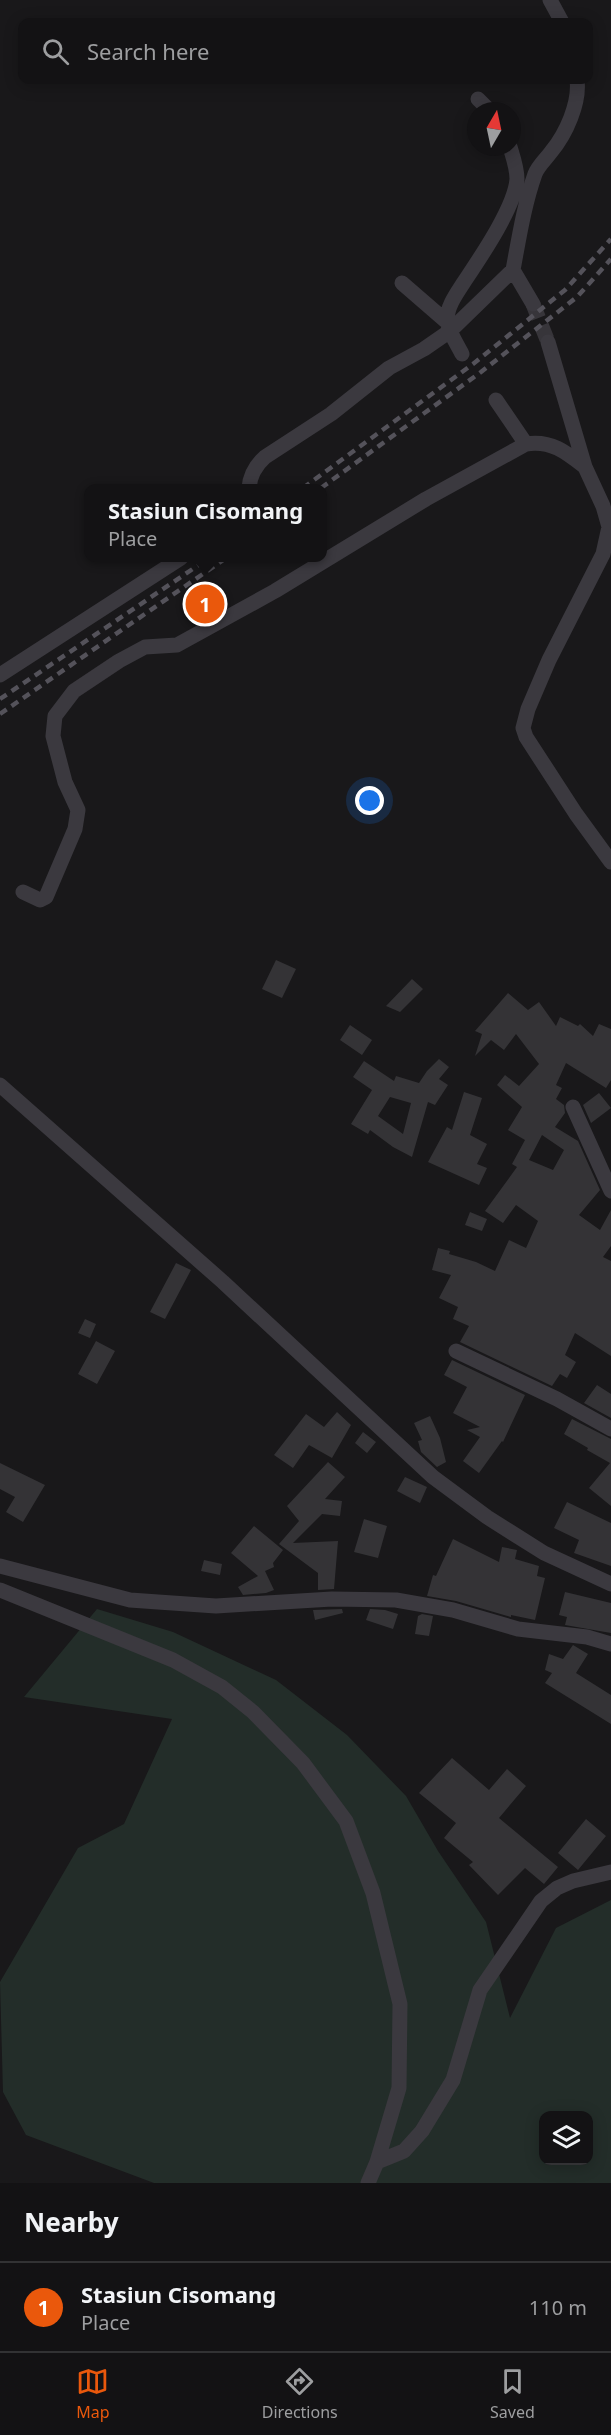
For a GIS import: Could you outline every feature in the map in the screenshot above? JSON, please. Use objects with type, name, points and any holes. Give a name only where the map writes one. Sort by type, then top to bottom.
[{"type":"street","points":[[550,0],[560,18]]},
{"type":"street","points":[[249,484],[255,466],[265,457],[331,414],[389,368],[424,349],[513,270],[524,214],[536,171],[553,150],[568,122],[579,93],[578,84]]},
{"type":"street","points":[[478,99],[481,102]]},
{"type":"street","points":[[449,326],[454,297],[501,221],[514,191],[517,179],[512,156]]},
{"type":"street","points":[[501,221],[524,214]]},
{"type":"street","points":[[513,270],[533,304]]},
{"type":"street","points":[[402,283],[449,326],[462,354]]},
{"type":"street","points":[[548,342],[585,467],[607,516],[609,527],[606,546],[549,660],[523,728],[576,814],[611,862]]},
{"type":"street","points":[[496,400],[526,444]]},
{"type":"street","points":[[327,560],[426,499],[526,444],[541,442],[566,452],[585,467]]},
{"type":"street","points":[[0,675],[175,562]]},
{"type":"street","points":[[23,892],[40,900],[46,897],[75,829],[78,810],[65,782],[53,736],[55,716],[74,691],[145,647],[177,645],[266,597],[323,562]]},
{"type":"street","points":[[0,1085],[223,1282],[433,1477],[487,1517],[544,1553],[611,1584]]},
{"type":"street","points":[[573,1107],[611,1191]]},
{"type":"street","points":[[456,1351],[556,1399],[611,1429]]},
{"type":"street","points":[[0,1566],[130,1600],[216,1606],[332,1599],[396,1600],[453,1610],[518,1629],[588,1637],[611,1644]]},
{"type":"street","points":[[0,1590],[174,1660],[222,1687],[253,1712],[303,1762],[346,1821],[373,1893],[400,2004],[399,2088],[377,2162],[368,2183]]},
{"type":"street","points":[[377,2162],[404,2151],[427,2123],[453,2080],[480,1990],[541,1901],[557,1888],[573,1881],[611,1872]]},
{"type":"shaded area","points":[[97,1609],[173,1632],[276,1680],[347,1735],[406,1796],[438,1851],[486,1922],[510,2018],[556,1928],[611,1900],[611,2183],[154,2183],[26,2135],[3,2092],[0,1982],[78,1848],[124,1824],[172,1719],[24,1697]]},
{"type":"building","points":[[216,588],[225,602],[195,621],[186,607]]},
{"type":"building","points":[[276,960],[296,969],[282,998],[262,989]]},
{"type":"building","points":[[412,979],[423,989],[400,1012],[386,1006]]},
{"type":"building","points":[[508,993],[528,1010],[539,1002],[556,1026],[560,1017],[578,1026],[580,1024],[593,1036],[599,1024],[611,1029],[611,1080],[606,1088],[566,1063],[556,1085],[562,1088],[556,1099],[564,1105],[565,1113],[555,1127],[578,1141],[600,1190],[579,1215],[600,1230],[611,1210],[611,1246],[603,1257],[611,1261],[611,1356],[575,1333],[565,1355],[576,1362],[567,1378],[560,1374],[552,1386],[460,1342],[469,1326],[453,1319],[458,1307],[439,1298],[451,1275],[432,1270],[438,1248],[495,1271],[509,1240],[526,1248],[538,1221],[516,1205],[503,1223],[485,1211],[517,1167],[512,1164],[525,1140],[508,1130],[522,1107],[497,1085],[505,1075],[519,1086],[539,1064],[516,1034],[504,1050],[491,1040],[475,1056],[482,1034],[475,1031]],"holes":[[[542,1135],[564,1150],[553,1170],[529,1160]]]},
{"type":"building","points":[[350,1025],[372,1040],[362,1055],[340,1040]]},
{"type":"building","points":[[439,1059],[449,1067],[439,1079],[448,1085],[435,1105],[428,1102],[412,1157],[393,1147],[370,1130],[368,1134],[351,1124],[372,1090],[353,1077],[364,1061],[394,1081],[396,1076],[419,1083]],"holes":[[[390,1097],[411,1103],[403,1134],[378,1116]]]},
{"type":"building","points":[[464,1092],[482,1098],[470,1135],[487,1144],[477,1164],[487,1168],[479,1185],[428,1162],[447,1127],[452,1130]]},
{"type":"building","points":[[599,1093],[611,1108],[591,1123],[583,1105]]},
{"type":"building","points":[[470,1212],[487,1219],[482,1231],[465,1225]]},
{"type":"building","points":[[176,1263],[191,1270],[165,1319],[150,1312]]},
{"type":"building","points":[[85,1319],[96,1324],[90,1338],[78,1333]]},
{"type":"building","points":[[96,1341],[115,1351],[97,1384],[78,1374]]},
{"type":"building","points":[[452,1360],[525,1395],[503,1442],[479,1473],[463,1461],[480,1437],[467,1430],[480,1427],[453,1413],[467,1387],[444,1375]]},
{"type":"building","points":[[597,1385],[611,1394],[611,1418],[584,1403]]},
{"type":"building","points":[[337,1412],[351,1425],[332,1458],[309,1445],[293,1468],[274,1455],[306,1414],[324,1427]]},
{"type":"building","points":[[430,1416],[440,1438],[446,1462],[437,1467],[421,1452],[418,1441],[422,1440],[414,1423]]},
{"type":"building","points":[[572,1419],[611,1439],[611,1506],[589,1488],[610,1463],[564,1434]]},
{"type":"building","points":[[363,1432],[376,1442],[367,1453],[355,1443]]},
{"type":"building","points":[[328,1462],[345,1477],[325,1499],[342,1501],[340,1516],[322,1514],[293,1543],[338,1541],[334,1589],[318,1590],[318,1573],[279,1544],[299,1521],[287,1506]]},
{"type":"building","points":[[0,1463],[45,1485],[23,1522],[6,1512],[15,1497],[0,1489]]},
{"type":"building","points":[[405,1477],[427,1487],[420,1503],[397,1491]]},
{"type":"building","points":[[567,1502],[611,1523],[611,1566],[574,1553],[579,1540],[554,1528]]},
{"type":"building","points":[[364,1519],[387,1526],[378,1558],[354,1552]]},
{"type":"building","points":[[254,1526],[283,1550],[273,1563],[274,1567],[265,1571],[274,1590],[243,1595],[238,1587],[258,1576],[231,1553]]},
{"type":"building","points":[[453,1539],[499,1562],[502,1547],[517,1550],[515,1559],[539,1566],[537,1576],[545,1578],[535,1620],[511,1615],[511,1617],[456,1601],[427,1596],[433,1575],[436,1576]]},
{"type":"building","points":[[204,1560],[222,1564],[220,1575],[201,1571]]},
{"type":"building","points":[[565,1592],[611,1603],[611,1633],[565,1625],[567,1617],[559,1615]]},
{"type":"building","points":[[342,1609],[343,1613],[315,1620],[313,1610]]},
{"type":"building","points":[[370,1609],[398,1614],[393,1629],[366,1620]]},
{"type":"building","points":[[422,1614],[433,1616],[429,1636],[415,1634],[418,1616]]},
{"type":"building","points":[[573,1645],[588,1654],[576,1673],[611,1695],[611,1724],[545,1683],[552,1673],[545,1670],[549,1654],[563,1659]]},
{"type":"building","points":[[452,1758],[489,1790],[507,1769],[526,1786],[499,1818],[558,1867],[544,1884],[525,1868],[498,1895],[469,1865],[473,1862],[444,1838],[456,1823],[419,1793]]},
{"type":"building","points":[[586,1819],[606,1836],[578,1870],[558,1853]]},
{"type":"tunnel","points":[[533,304],[548,342]]},
{"type":"railway","points":[[308,484],[473,364],[565,290],[611,239]]},
{"type":"railway","points":[[327,484],[481,372],[577,297],[611,259]]},
{"type":"railway","points":[[0,699],[203,562]]},
{"type":"railway","points":[[0,714],[220,562]]},
{"type":"place","name":"Stasiun Cisomang","points":[[205,604]]}]
